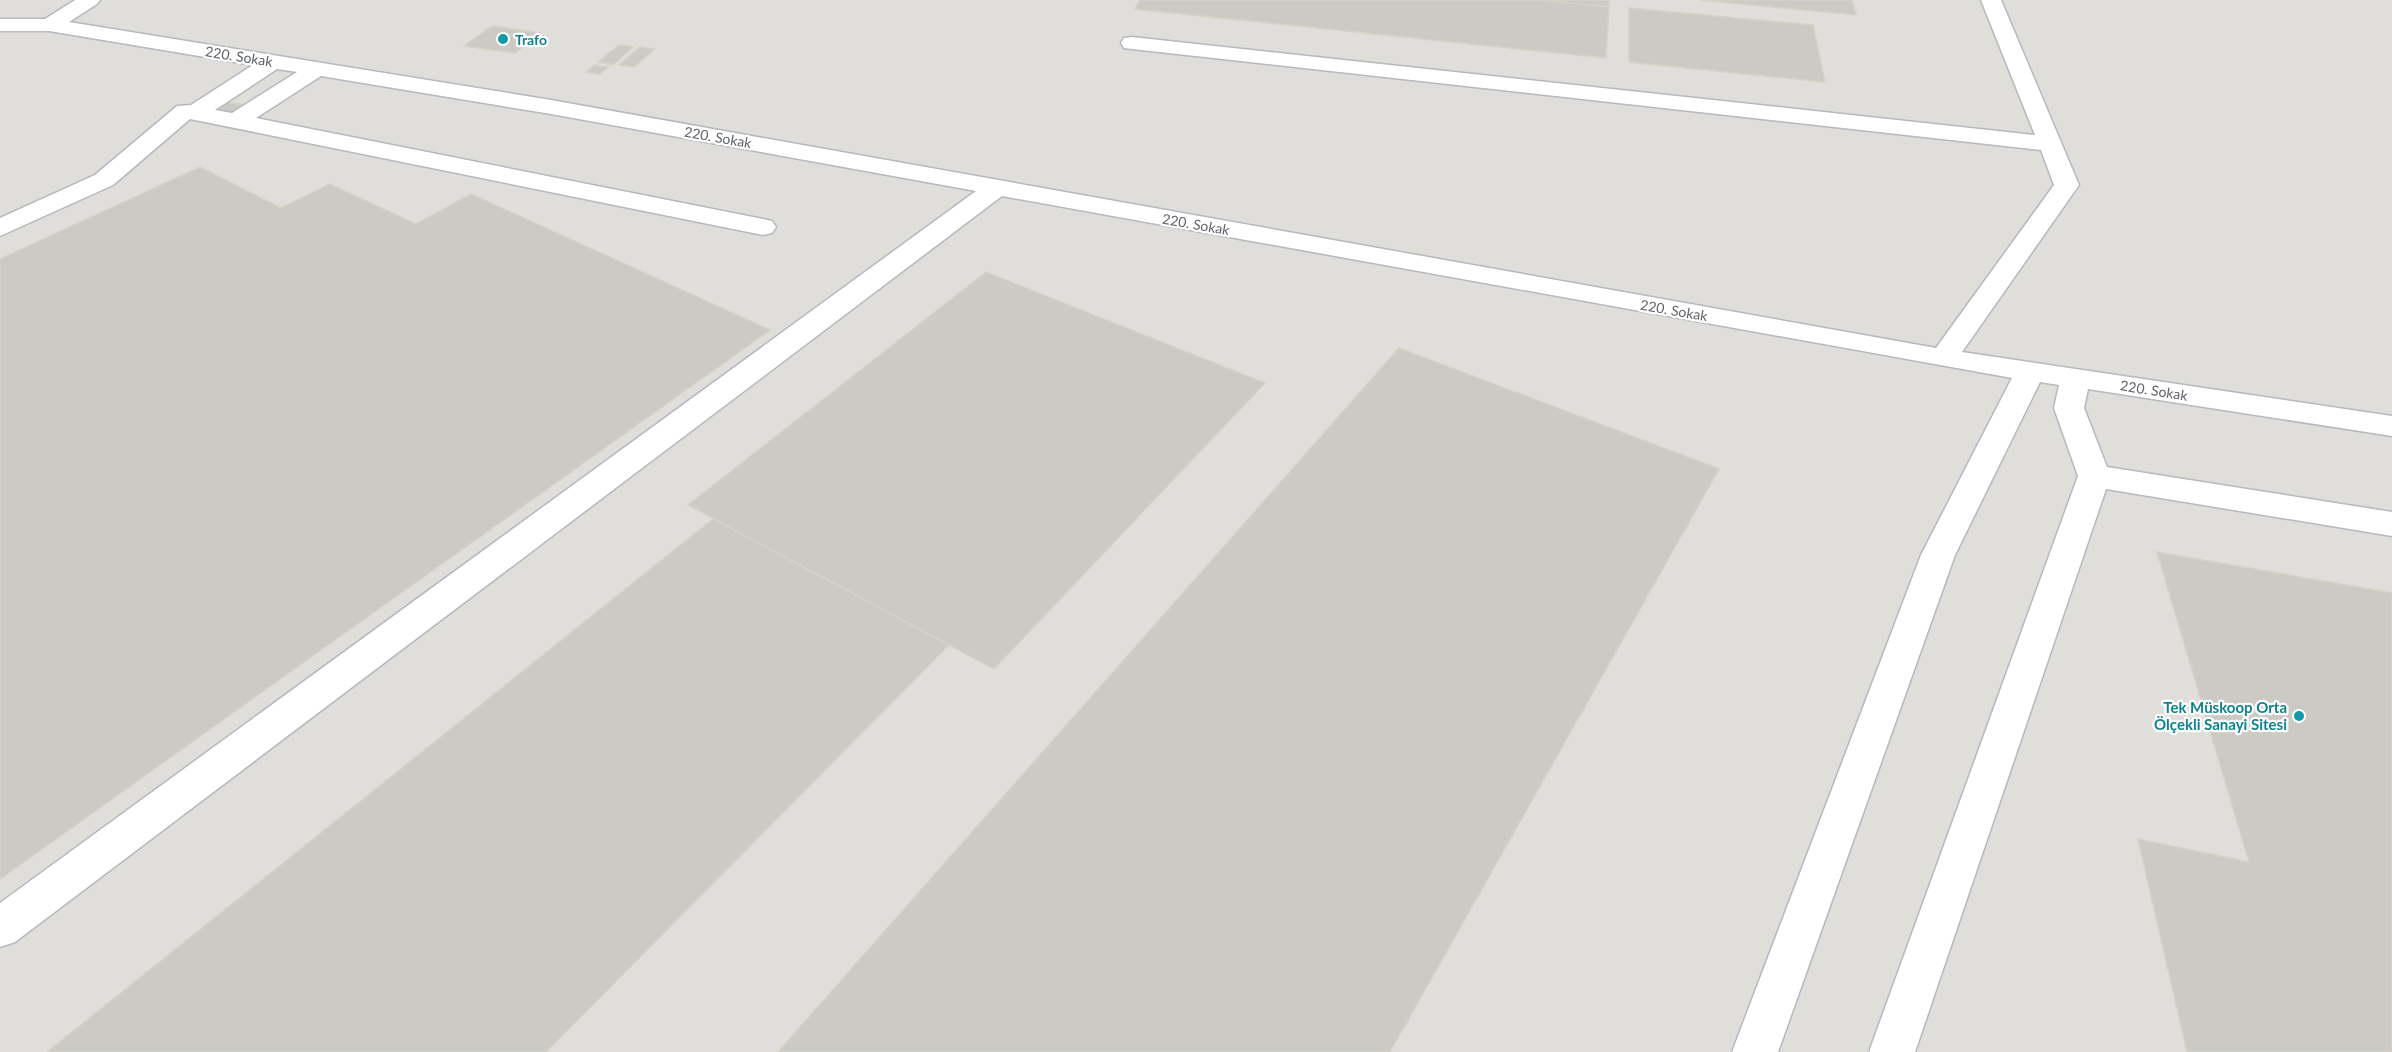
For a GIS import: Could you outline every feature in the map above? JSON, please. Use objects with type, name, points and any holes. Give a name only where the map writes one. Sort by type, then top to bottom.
[{"type":"street","points":[[49,25],[90,0]]},
{"type":"street","points":[[1943,358],[2067,185],[1991,0]]},
{"type":"street","name":"220. Sokak","points":[[0,25],[49,25],[551,107],[1943,358],[2392,426]]},
{"type":"street","points":[[1132,43],[2050,144]]},
{"type":"street","points":[[195,113],[272,62]]},
{"type":"street","points":[[236,122],[317,69]]},
{"type":"street","points":[[0,228],[104,180],[185,111],[763,226]]},
{"type":"street","points":[[0,928],[997,188]]},
{"type":"street","points":[[1755,1052],[1938,555],[2030,372]]},
{"type":"street","points":[[1892,1052],[2094,476],[2069,408],[2075,378]]},
{"type":"street","points":[[2094,476],[2392,524]]},
{"type":"shaded area","points":[[0,0],[2392,0],[2392,1052],[0,1052]]},
{"type":"building","points":[[1140,0],[1542,0],[1609,7],[1606,58],[1135,9]]},
{"type":"building","points":[[1542,0],[1609,0],[1609,7]]},
{"type":"building","points":[[1700,0],[1852,0],[1856,15]]},
{"type":"building","points":[[1629,8],[1813,25],[1825,82],[1629,62]]},
{"type":"building","name":"Trafo","points":[[492,26],[540,33],[515,53],[464,46]]},
{"type":"building","points":[[619,45],[633,47],[613,65],[598,62]]},
{"type":"building","points":[[640,47],[655,49],[634,67],[619,65]]},
{"type":"building","points":[[594,65],[609,67],[600,74],[586,72]]},
{"type":"building","points":[[226,102],[245,105],[227,116],[208,113]]},
{"type":"building","points":[[200,167],[281,208],[330,184],[416,224],[471,194],[770,330],[0,879],[0,259]]},
{"type":"building","points":[[986,272],[1265,383],[994,669],[688,505]]},
{"type":"building","points":[[1399,348],[1719,469],[1390,1052],[778,1052]]},
{"type":"building","points":[[713,519],[949,645],[546,1052],[47,1052]]},
{"type":"building","name":"Tek Müskoop Orta Ölçekli Sanayi Sitesi","points":[[2157,552],[2392,593],[2392,1052],[2187,1052],[2138,839],[2249,862]]},
{"type":"place","name":"Trafo","points":[[503,39]]},
{"type":"place","name":"Tek Müskoop Orta Ölçekli Sanayi Sitesi","points":[[2299,716]]}]
